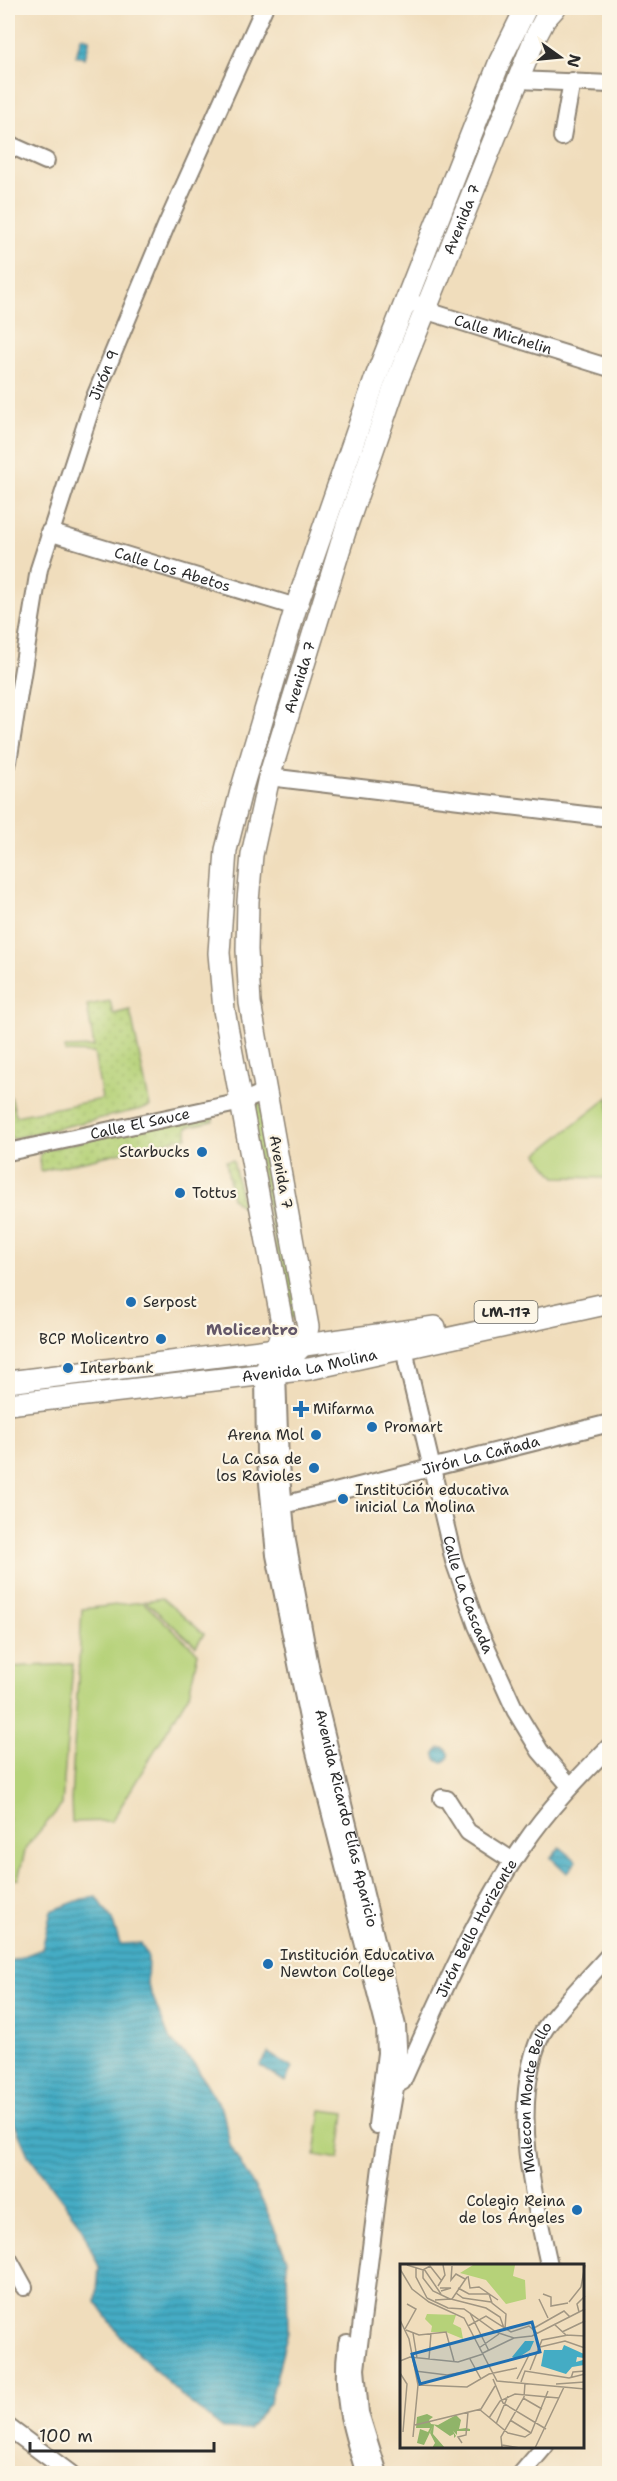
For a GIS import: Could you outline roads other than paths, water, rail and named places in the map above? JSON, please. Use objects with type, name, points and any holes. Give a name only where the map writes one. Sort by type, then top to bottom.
[{"type":"main road","name":"Avenida 7","points":[[304,1344],[308,1327],[250,1003],[247,940],[252,855],[269,777],[347,525],[412,285],[500,61],[526,8]]},
{"type":"main road","name":"Avenida 7","points":[[270,1373],[283,1328],[224,1010],[219,953],[226,850],[296,607],[386,380],[424,310],[535,38],[545,19],[555,8]]},
{"type":"main road","points":[[258,733],[280,739]]},
{"type":"main road","name":"Avenida La Molina","points":[[8,1382],[304,1344],[404,1340],[427,1329],[609,1290]]},
{"type":"main road","name":"Avenida La Molina","points":[[8,1404],[309,1369],[404,1340],[609,1304]]},
{"type":"main road","points":[[270,1373],[304,1344]]},
{"type":"street","name":"Jirón 9","points":[[8,762],[39,569],[94,399],[166,226],[264,8]]},
{"type":"street","points":[[518,80],[609,84]]},
{"type":"street","points":[[562,137],[572,81]]},
{"type":"street","points":[[8,144],[46,161]]},
{"type":"street","points":[[412,285],[414,299],[424,310]]},
{"type":"street","name":"Calle Michelin","points":[[424,310],[609,368]]},
{"type":"street","name":"Calle Los Abetos","points":[[50,532],[296,607]]},
{"type":"street","points":[[269,777],[609,818]]},
{"type":"street","name":"Calle El Sauce","points":[[8,1152],[242,1102],[260,1094],[265,1085]]},
{"type":"street","name":"Calle La Cascada","points":[[404,1340],[454,1561],[477,1626],[515,1710],[540,1751],[570,1786]]},
{"type":"street","name":"Avenida Ricardo Elías Aparicio","points":[[270,1373],[287,1541],[312,1677],[397,2026],[399,2066],[381,2167],[356,2369],[360,2413],[373,2469]]},
{"type":"street","name":"Avenida Ricardo Elías Aparicio","points":[[270,1373],[266,1452],[275,1555],[314,1748],[385,2028],[386,2052],[377,2131],[344,2372],[347,2416],[373,2469]]},
{"type":"street","name":"Jirón La Cañada","points":[[283,1505],[609,1423]]},
{"type":"street","name":"Jirón Bello Horizonte","points":[[377,2131],[392,2105],[485,1909],[513,1861],[548,1811],[609,1746]]},
{"type":"street","points":[[442,1798],[447,1799],[468,1832],[513,1861]]},
{"type":"street","name":"Malecon Monte Bello","points":[[549,2264],[530,2172],[524,2123],[527,2084],[535,2050],[545,2028],[609,1954]]},
{"type":"street","points":[[397,2026],[406,2031],[425,2033]]},
{"type":"street","points":[[8,2258],[24,2287]]},
{"type":"street","points":[[8,2427],[71,2474]]},
{"type":"street","points":[[521,2474],[543,2448]]},
{"type":"street","points":[[373,2469],[389,2474]]},
{"type":"water","points":[[81,37],[90,39],[85,58],[76,56]]},
{"type":"water","points":[[442,1748],[447,1750],[449,1755],[447,1760],[442,1762],[437,1760],[435,1755],[437,1750]]},
{"type":"water","points":[[560,1847],[577,1861],[567,1873],[551,1858]]},
{"type":"water","points":[[97,1897],[112,1919],[120,1944],[141,1943],[148,1958],[147,1982],[170,2040],[195,2065],[223,2111],[230,2145],[264,2204],[287,2259],[288,2332],[270,2402],[248,2430],[223,2429],[183,2397],[121,2337],[96,2302],[99,2267],[79,2222],[28,2155],[10,2113],[8,1962],[42,1949],[51,1911],[82,1899]]},
{"type":"water","points":[[268,2053],[292,2068],[285,2082],[260,2066]]},
{"type":"place","name":"Starbucks","points":[[202,1152]]},
{"type":"place","name":"Tottus","points":[[180,1193]]},
{"type":"place","name":"Serpost","points":[[131,1302]]},
{"type":"place","name":"BCP Molicentro","points":[[161,1339]]},
{"type":"place","name":"Interbank","points":[[68,1368]]},
{"type":"place","name":"Mifarma","points":[[301,1409]]},
{"type":"place","name":"Promart","points":[[372,1427]]},
{"type":"place","name":"Arena Mol","points":[[316,1435]]},
{"type":"place","name":"La Casa de los Ravioles","points":[[314,1468]]},
{"type":"place","name":"Institución educativa inicial La Molina","points":[[343,1499]]},
{"type":"place","name":"Institución Educativa Newton College","points":[[268,1964]]},
{"type":"place","name":"Colegio Reina de los Ángeles","points":[[577,2210]]},
{"type":"district","name":"Molicentro","points":[[252,1329]]}]
